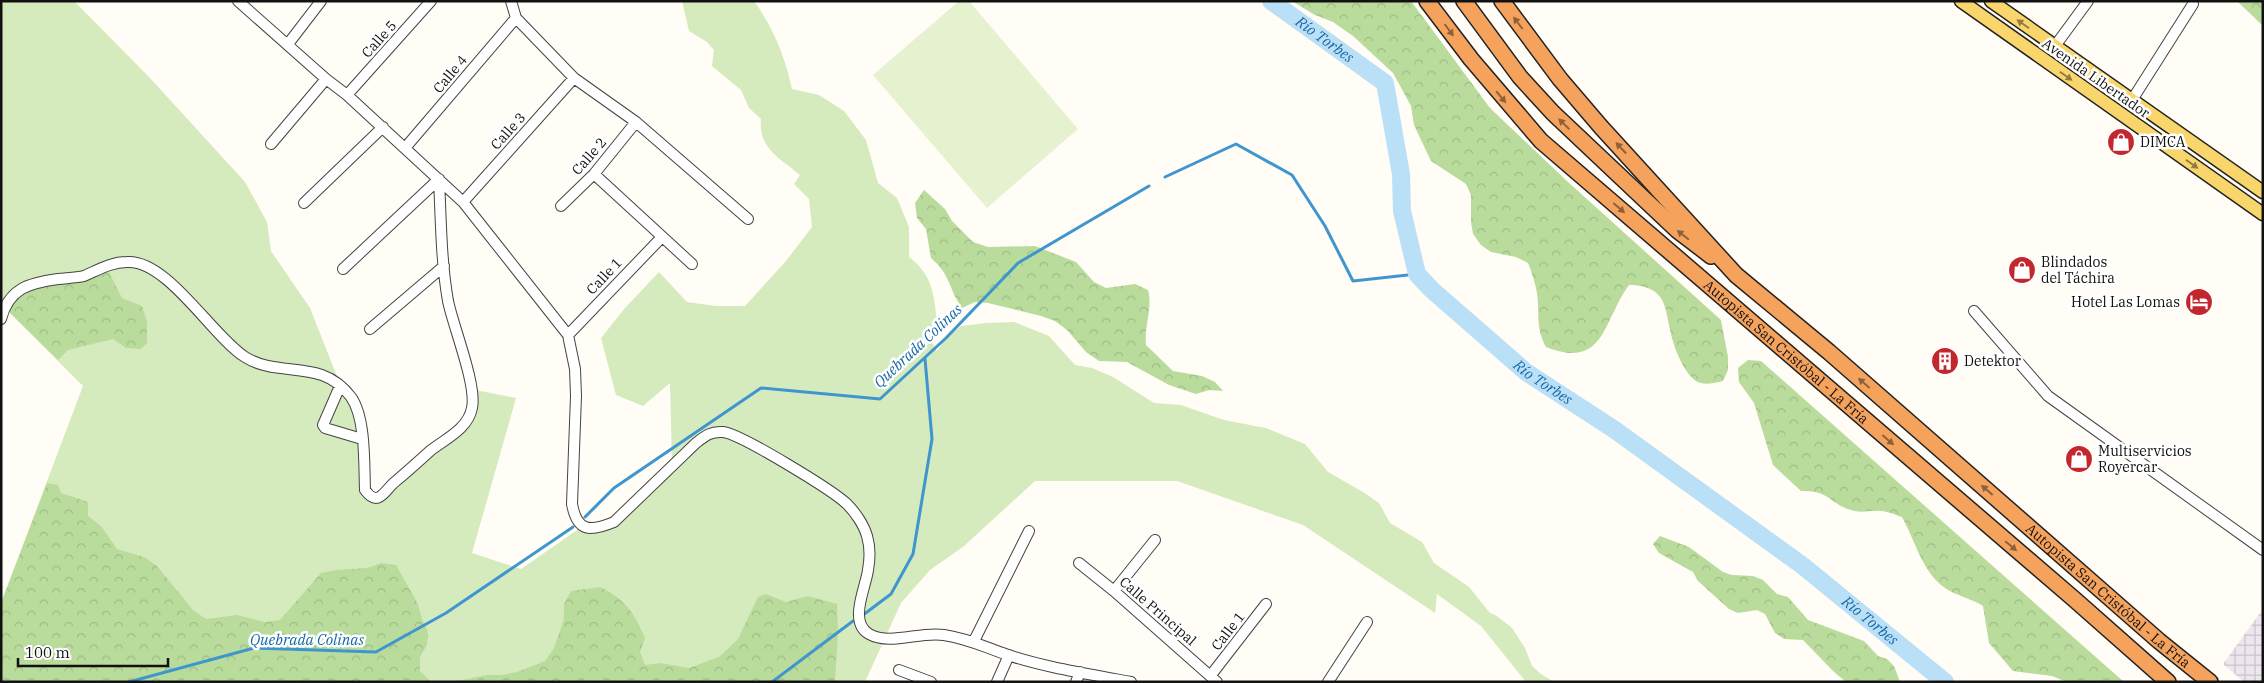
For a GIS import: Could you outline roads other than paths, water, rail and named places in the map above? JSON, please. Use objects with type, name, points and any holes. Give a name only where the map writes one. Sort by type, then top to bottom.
[{"type":"highway","name":"Autopista San Cristóbal - La Fría","points":[[1427,1],[1470,59],[1541,141],[2168,682]]},
{"type":"highway","points":[[1464,1],[1520,77],[1552,113],[1677,230],[1736,275]]},
{"type":"highway","name":"Autopista San Cristóbal - La Fría","points":[[1502,1],[1560,79],[1595,120],[1736,275],[1829,352],[2160,641],[2210,682]]},
{"type":"main road","name":"Avenida Libertador","points":[[1961,1],[2263,214]]},
{"type":"main road","name":"Avenida Libertador","points":[[1991,1],[2263,192]]},
{"type":"street","points":[[238,1],[383,127],[463,202],[568,335],[575,369],[576,396],[572,504],[574,518],[582,527],[597,529],[614,522],[696,443],[710,432],[724,432],[744,439],[811,480],[846,504],[862,524],[867,535],[869,557],[868,571],[859,608],[860,622],[868,633],[886,638],[935,633],[974,641],[1009,655],[1078,677],[1131,682]]},
{"type":"street","points":[[288,44],[321,1]]},
{"type":"street","name":"Calle 5","points":[[347,95],[431,1]]},
{"type":"street","points":[[511,1],[516,18],[574,78],[636,122],[748,219]]},
{"type":"street","points":[[2056,46],[2088,1]]},
{"type":"street","points":[[2132,100],[2193,4]]},
{"type":"street","name":"Calle 4","points":[[406,148],[516,18]]},
{"type":"street","name":"Calle 3","points":[[463,202],[574,78]]},
{"type":"street","points":[[272,144],[326,79]]},
{"type":"street","name":"Calle 2","points":[[561,206],[594,174],[636,122]]},
{"type":"street","points":[[304,204],[383,127]]},
{"type":"street","points":[[594,174],[692,264]]},
{"type":"street","points":[[1,319],[4,307],[16,292],[29,285],[83,276],[102,267],[128,261],[141,264],[180,292],[202,313],[227,343],[246,358],[274,367],[318,372],[340,386],[352,398],[359,414],[365,490],[368,495],[378,498],[383,496],[391,485],[432,449],[458,430],[472,408],[471,388],[448,300],[439,179]]},
{"type":"street","points":[[343,268],[439,179]]},
{"type":"street","name":"Calle 1","points":[[568,335],[662,237]]},
{"type":"street","points":[[370,329],[444,266]]},
{"type":"street","points":[[1974,311],[2048,396],[2263,550]]},
{"type":"street","points":[[340,386],[322,425],[325,428],[362,439]]},
{"type":"street","points":[[974,641],[1029,531]]},
{"type":"street","points":[[1114,591],[1155,540]]},
{"type":"street","name":"Calle Principal","points":[[1079,563],[1114,591],[1214,679]]},
{"type":"street","name":"Calle 1","points":[[1214,679],[1266,604]]},
{"type":"street","points":[[1328,682],[1367,622]]},
{"type":"street","points":[[997,682],[1009,655]]},
{"type":"street","points":[[899,670],[931,682]]},
{"type":"waterway","name":"Río Torbes","points":[[1271,1],[1385,83],[1401,174],[1402,211],[1417,274],[1432,290],[1526,372],[1615,430],[1803,566],[1945,682]]},
{"type":"waterway","name":"Quebrada Colinas","points":[[1165,177],[1236,144],[1292,175],[1325,226],[1353,281],[1417,274]]},
{"type":"waterway","name":"Quebrada Colinas","points":[[585,517],[614,488],[761,388],[880,399],[946,338],[1018,263],[1149,186]]},
{"type":"waterway","points":[[863,615],[891,594],[913,554],[932,439],[925,359]]},
{"type":"waterway","name":"Quebrada Colinas","points":[[129,682],[254,648],[376,652],[446,613],[573,527]]},
{"type":"waterway","points":[[772,682],[853,621]]},
{"type":"place","name":"DIMCA","points":[[2121,142]]},
{"type":"place","name":"Blindados del Táchira","points":[[2022,270]]},
{"type":"place","name":"Hotel Las Lomas","points":[[2199,302]]},
{"type":"place","name":"Detektor","points":[[1945,361]]},
{"type":"place","name":"Multiservicios Royercar","points":[[2079,459]]}]
